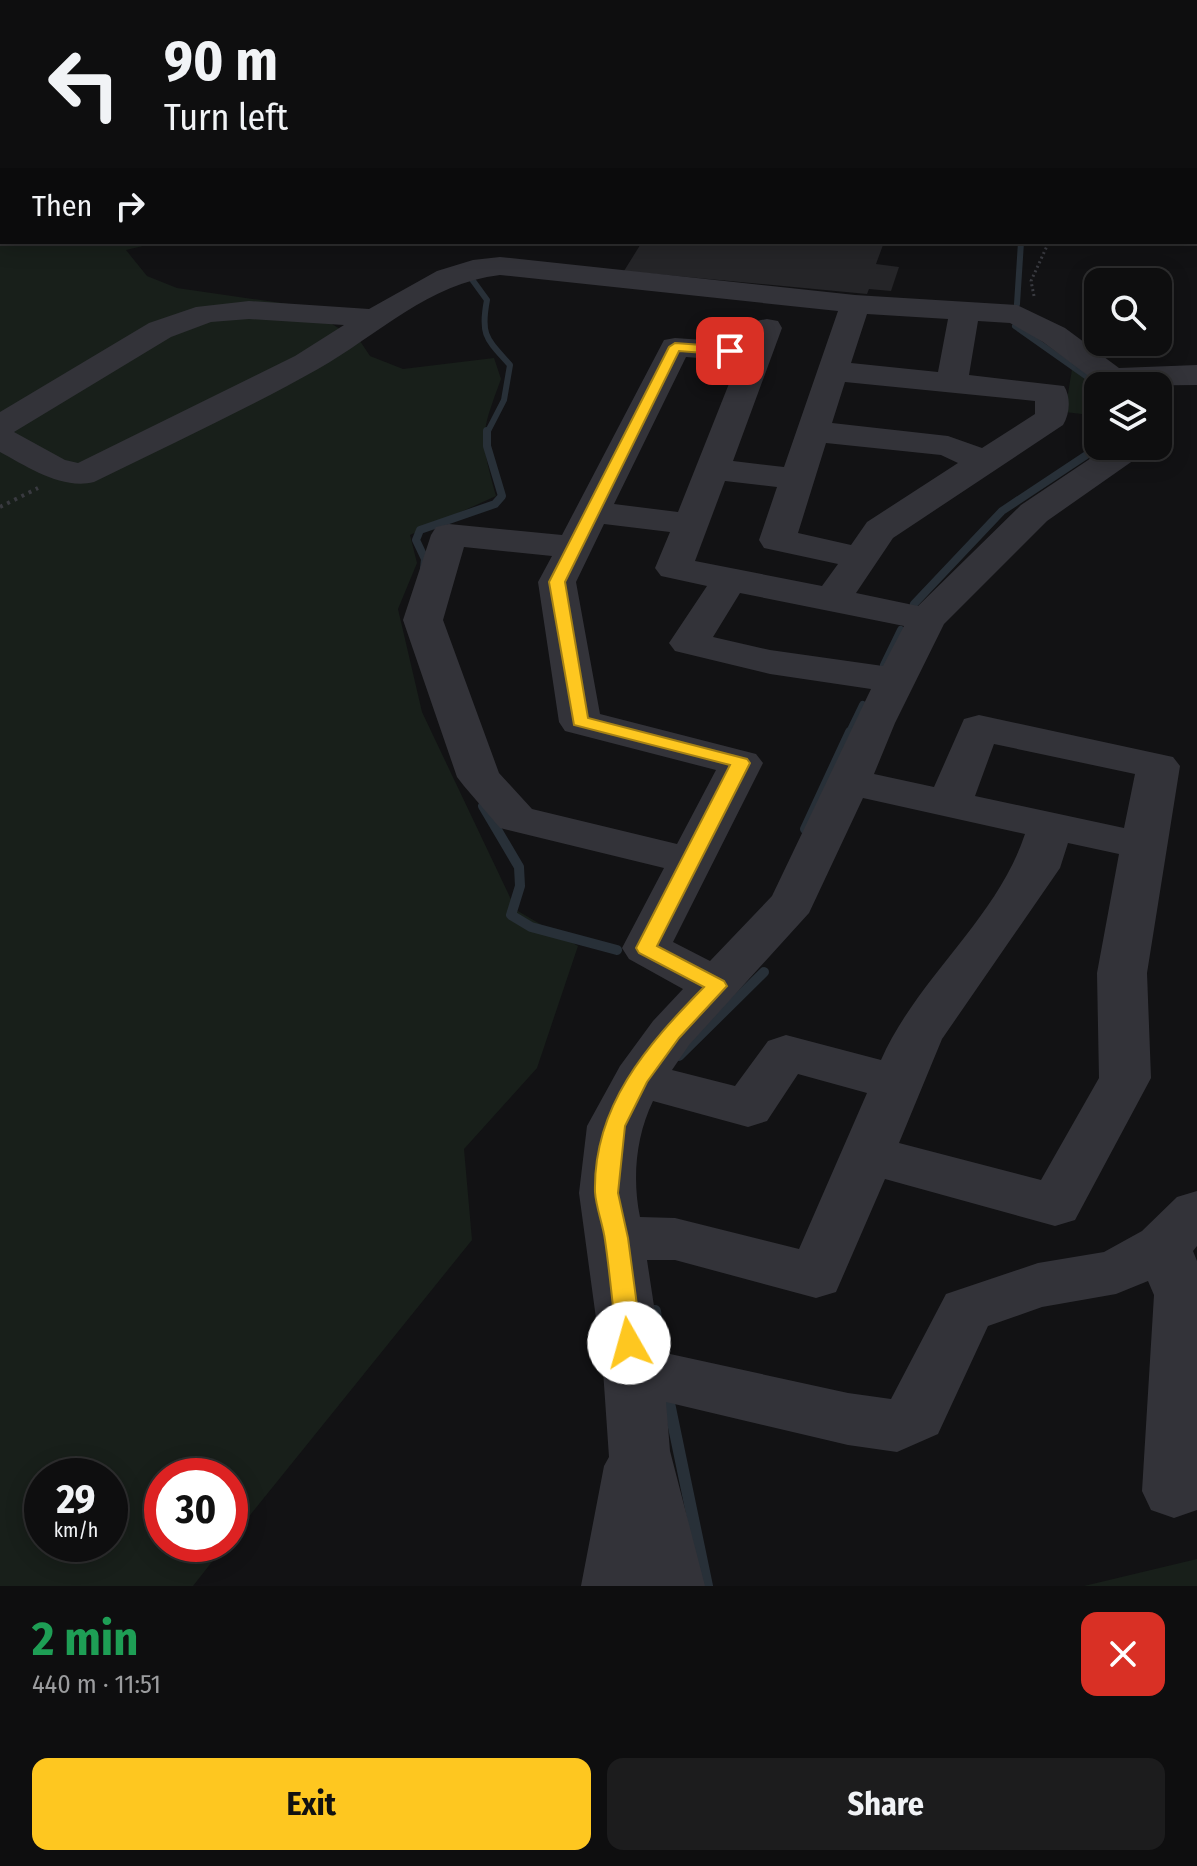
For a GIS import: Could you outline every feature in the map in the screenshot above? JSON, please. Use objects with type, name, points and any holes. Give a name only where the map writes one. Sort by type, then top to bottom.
[{"type":"street","points":[[373,318],[249,310],[207,313],[160,330],[1,428],[53,467],[82,475],[309,361],[373,318],[472,266],[505,254],[779,296],[1017,314],[1103,372]]},
{"type":"street","points":[[779,296],[674,568],[927,619]]},
{"type":"street","points":[[855,304],[777,540],[861,558]]},
{"type":"street","points":[[952,383],[965,310]]},
{"type":"street","points":[[717,986],[646,948],[741,763],[580,722],[557,582],[675,347],[757,353]]},
{"type":"street","points":[[832,600],[880,530],[1051,418],[1052,393],[833,371]]},
{"type":"street","points":[[1172,377],[1197,375]]},
{"type":"street","points":[[813,431],[948,446],[984,462]]},
{"type":"street","points":[[672,1586],[639,1451],[633,1370],[607,1193],[614,1126],[638,1079],[671,1033],[792,903],[874,723],[927,619],[1034,513],[1112,460]]},
{"type":"street","points":[[712,469],[798,479]]},
{"type":"street","points":[[691,524],[449,535],[423,620],[479,777],[516,819],[691,861]]},
{"type":"street","points":[[730,579],[689,643],[770,662],[896,680]]},
{"type":"street","points":[[867,1154],[1055,1205],[1125,1078],[1122,973],[1158,766],[979,728],[949,805]]},
{"type":"street","points":[[849,782],[1143,846]]},
{"type":"street","points":[[616,1238],[675,1239],[816,1276],[918,1035],[1037,868],[1050,827]]},
{"type":"street","points":[[638,1079],[748,1108],[786,1053],[898,1083]]},
{"type":"street","points":[[633,1370],[848,1419],[897,1426],[916,1416],[934,1372],[967,1310],[1038,1285],[1116,1272],[1180,1229]]},
{"type":"street","points":[[1174,1491],[1183,1295],[1180,1229]]},
{"type":"street","points":[[614,1586],[639,1451]]},
{"type":"path","points":[[1038,308],[1031,281],[1047,246],[1045,244]]},
{"type":"shaded area","points":[[0,244],[152,244],[126,250],[147,276],[177,288],[302,306],[360,341],[370,356],[403,369],[494,358],[501,379],[489,413],[485,437],[487,461],[496,496],[410,535],[417,563],[398,609],[422,712],[516,910],[578,946],[537,1068],[464,1149],[472,1240],[248,1518],[248,1458],[144,1458],[144,1562],[212,1562],[193,1586],[0,1586]]},
{"type":"shaded area","points":[[1072,369],[1084,377],[1084,414],[1065,412]]},
{"type":"shaded area","points":[[1197,1559],[1197,1586],[1084,1586]]},
{"type":"building","points":[[641,244],[883,245],[876,264],[899,267],[891,291],[869,289],[867,294],[624,271]]},
{"type":"waterway","points":[[1017,304],[1021,244]]},
{"type":"waterway","points":[[478,275],[471,278],[487,300],[484,322],[487,336],[510,365],[504,400],[487,433]]},
{"type":"waterway","points":[[1015,326],[1084,375]]},
{"type":"waterway","points":[[424,569],[425,559],[416,540],[420,530],[495,504],[502,496],[487,446],[487,433]]},
{"type":"waterway","points":[[914,604],[1002,511],[1084,457]]},
{"type":"waterway","points":[[884,665],[901,630]]},
{"type":"waterway","points":[[849,734],[863,705]]},
{"type":"waterway","points":[[805,829],[850,732]]},
{"type":"waterway","points":[[483,806],[519,867],[520,886],[511,915],[531,927],[617,950]]},
{"type":"waterway","points":[[679,1056],[764,972]]},
{"type":"waterway","points":[[655,1311],[660,1347]]},
{"type":"waterway","points":[[669,1403],[707,1586]]},
{"type":"route","points":[[629,1343],[607,1193],[614,1126],[638,1079],[671,1033],[717,986],[646,948],[741,763],[580,722],[557,582],[675,347],[730,351]]}]
